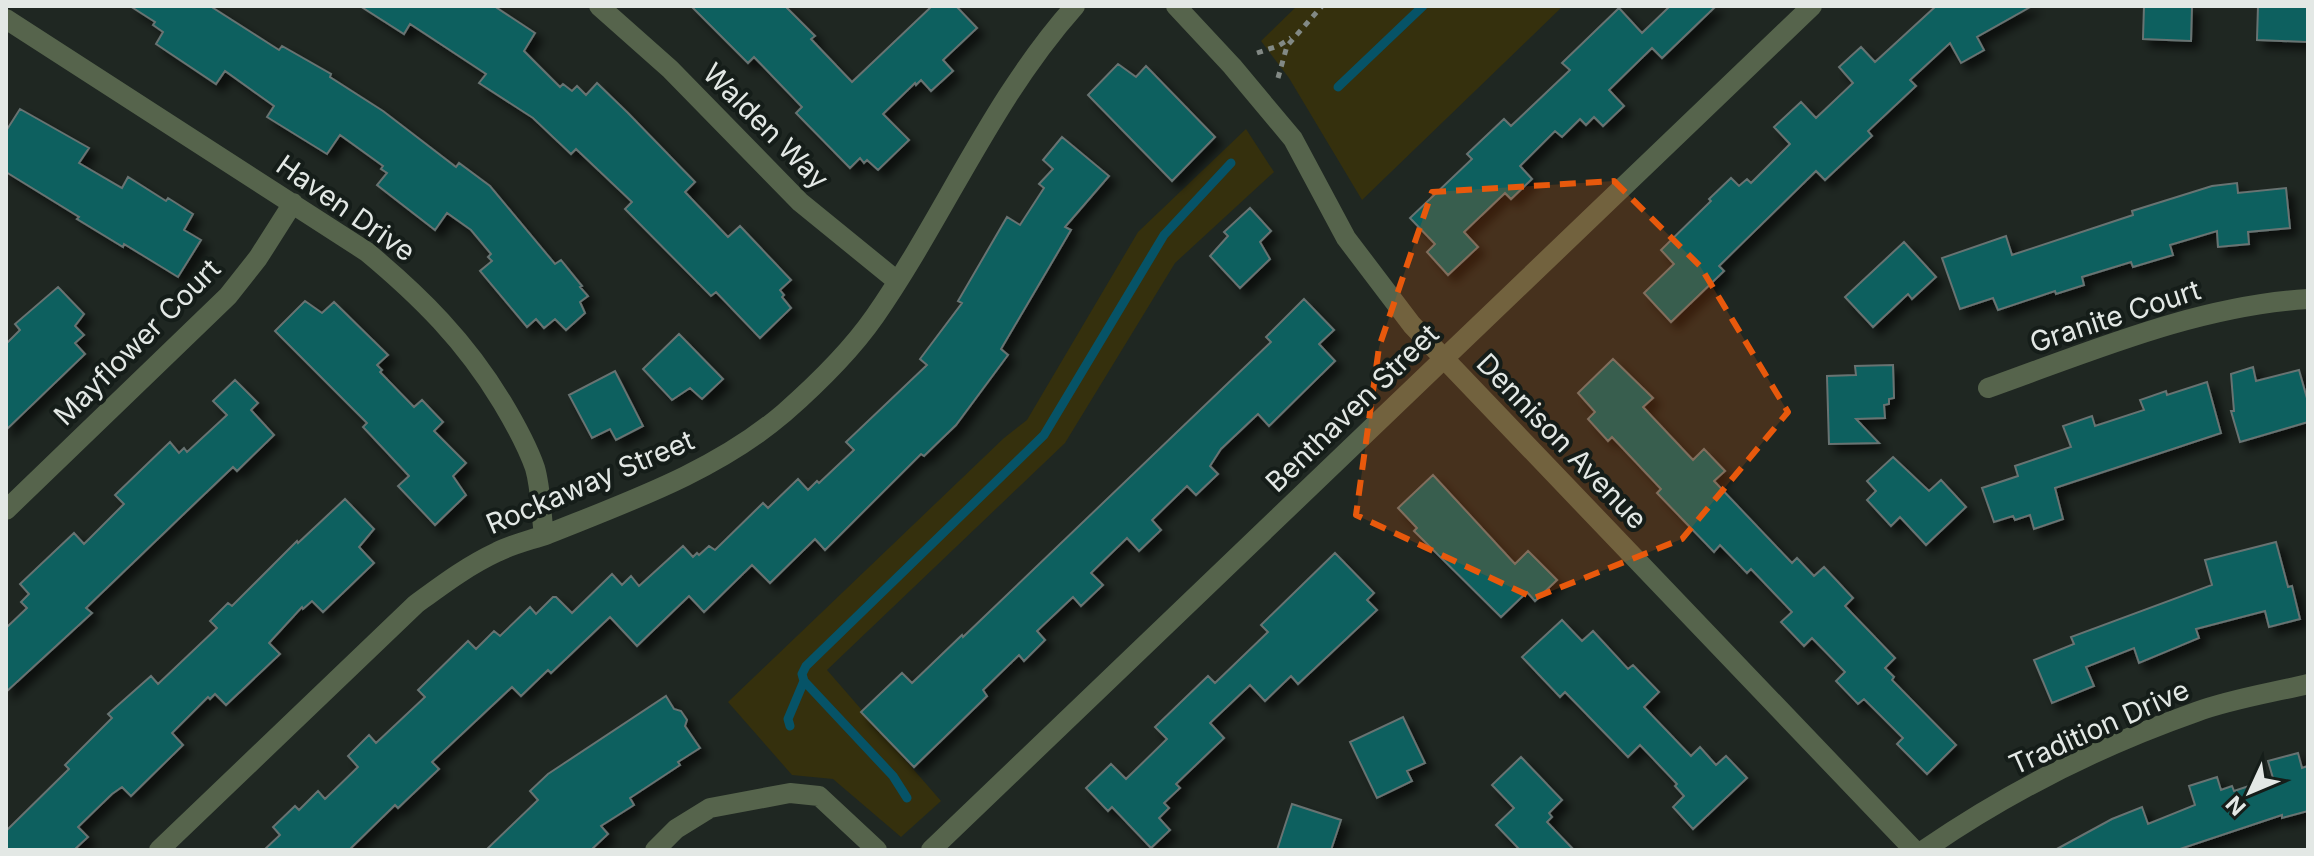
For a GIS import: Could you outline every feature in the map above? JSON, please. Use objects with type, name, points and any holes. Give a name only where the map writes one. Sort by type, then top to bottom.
[{"type":"street","name":"Walden Way","points":[[599,6],[670,69],[800,202],[897,281]]},
{"type":"street","name":"Rockaway Street","points":[[159,850],[416,604],[460,571],[500,550],[680,480],[734,449],[783,413],[834,366],[873,318],[1011,89],[1075,6]]},
{"type":"street","name":"Dennison Avenue","points":[[1176,6],[1232,66],[1293,139],[1346,238],[1412,325],[1914,850]]},
{"type":"street","name":"Benthaven Street","points":[[931,850],[1812,6]]},
{"type":"street","name":"Haven Drive","points":[[6,19],[367,252],[414,290],[455,335],[513,421],[535,469],[544,535]]},
{"type":"street","name":"Mayflower Court","points":[[6,510],[228,296],[258,258],[293,203]]},
{"type":"street","name":"Granite Court","points":[[1988,388],[2183,319],[2273,301],[2308,299]]},
{"type":"street","name":"Tradition Drive","points":[[1924,850],[1972,817],[2039,779],[2130,738],[2198,711],[2308,684]]},
{"type":"street","points":[[655,850],[676,829],[710,808],[790,793],[819,796],[877,850]]},
{"type":"path","points":[[1278,78],[1287,46],[1322,6]]},
{"type":"path","points":[[1257,53],[1278,46],[1295,35]]},
{"type":"highlighted area","points":[[1614,181],[1700,266],[1788,412],[1682,539],[1534,598],[1356,515],[1379,347],[1432,192]]},
{"type":"shaded area","points":[[1297,6],[1563,6],[1362,200],[1289,78],[1261,41]]},
{"type":"shaded area","points":[[1246,129],[1274,172],[1175,263],[1065,443],[827,670],[941,801],[901,837],[833,779],[792,775],[728,702],[1004,438],[1027,420],[1138,232]]},
{"type":"building","points":[[130,6],[210,6],[279,50],[282,46],[331,74],[330,77],[383,111],[456,167],[459,163],[490,186],[555,264],[561,260],[582,286],[588,296],[580,302],[585,313],[566,330],[555,319],[544,328],[536,319],[527,327],[480,271],[492,261],[488,257],[491,254],[471,230],[447,213],[435,230],[377,185],[387,173],[381,169],[383,166],[340,135],[327,154],[267,117],[274,106],[225,71],[216,84],[156,44],[163,32],[153,25],[155,22]]},
{"type":"building","points":[[360,6],[494,6],[535,33],[524,51],[560,87],[563,84],[572,91],[577,86],[586,95],[597,83],[695,182],[685,192],[728,237],[740,226],[791,280],[780,290],[791,308],[760,338],[716,292],[711,296],[625,209],[632,202],[576,149],[571,154],[533,118],[479,83],[486,74],[410,24],[404,34]]},
{"type":"building","points":[[691,6],[785,6],[815,36],[811,39],[852,82],[932,6],[956,6],[977,28],[943,60],[953,71],[931,91],[921,80],[915,83],[883,114],[909,140],[878,170],[860,158],[850,168],[796,113],[802,107],[754,57],[748,63]]},
{"type":"building","points":[[1670,6],[1716,6],[1662,58],[1652,48],[1609,90],[1624,106],[1603,126],[1594,117],[1586,125],[1580,119],[1562,137],[1555,131],[1520,166],[1532,179],[1511,199],[1505,193],[1464,232],[1478,247],[1448,275],[1427,252],[1435,244],[1410,218],[1472,159],[1467,154],[1504,119],[1511,126],[1570,70],[1562,63],[1619,8],[1642,33]]},
{"type":"building","points":[[1936,6],[2032,6],[1977,37],[1984,50],[1961,63],[1950,43],[1910,80],[1916,86],[1868,131],[1872,136],[1825,180],[1816,171],[1719,266],[1724,271],[1671,322],[1644,293],[1674,264],[1661,250],[1731,178],[1739,186],[1747,179],[1751,183],[1790,144],[1774,127],[1801,102],[1816,118],[1853,83],[1839,67],[1861,47],[1875,62]]},
{"type":"building","points":[[2144,6],[2192,6],[2191,41],[2143,39]]},
{"type":"building","points":[[2258,6],[2308,6],[2308,42],[2257,40]]},
{"type":"building","points":[[1118,64],[1136,77],[1146,66],[1215,137],[1172,181],[1088,95]]},
{"type":"building","points":[[20,109],[89,148],[79,163],[122,188],[128,177],[193,214],[184,230],[201,240],[178,277],[77,219],[79,217],[6,172],[6,131]]},
{"type":"building","points":[[1062,137],[1109,176],[1065,227],[1071,230],[1001,349],[1008,355],[956,425],[924,456],[921,454],[825,550],[815,539],[770,583],[752,565],[704,612],[689,596],[637,646],[610,617],[551,673],[548,670],[521,696],[512,687],[432,762],[439,769],[398,808],[395,805],[349,850],[264,850],[280,835],[273,827],[295,806],[299,810],[318,791],[325,799],[358,767],[348,756],[369,735],[376,743],[425,697],[418,690],[468,641],[476,649],[494,631],[500,636],[530,607],[536,614],[553,597],[572,613],[612,574],[622,585],[631,576],[639,586],[683,546],[693,557],[709,546],[715,550],[763,503],[768,508],[798,479],[808,490],[817,481],[819,483],[854,450],[846,442],[927,365],[920,359],[962,303],[958,301],[1007,217],[1020,225],[1044,188],[1039,184],[1053,169],[1043,160]]},
{"type":"building","points":[[2237,183],[2238,193],[2286,188],[2290,228],[2248,232],[2249,244],[2218,247],[2217,231],[2170,245],[2173,255],[2133,267],[2131,262],[2082,277],[2084,285],[1998,310],[1993,298],[1960,309],[1942,258],[2006,236],[2012,255],[2133,215],[2132,211],[2212,186]]},
{"type":"building","points":[[1250,208],[1271,231],[1260,242],[1270,259],[1240,288],[1210,256],[1228,236],[1224,232]]},
{"type":"building","points":[[1904,242],[1936,277],[1912,299],[1908,294],[1873,327],[1845,297]]},
{"type":"building","points":[[58,287],[84,314],[75,326],[84,335],[75,343],[85,354],[6,430],[6,344],[20,330],[15,324]]},
{"type":"building","points":[[1304,299],[1334,330],[1319,344],[1335,361],[1269,426],[1258,414],[1221,449],[1210,466],[1218,474],[1196,495],[1187,486],[1152,520],[1161,530],[1139,551],[1127,538],[1091,573],[1103,585],[1081,606],[1073,597],[1037,631],[1045,640],[1024,661],[1019,655],[983,690],[987,696],[914,767],[861,712],[902,673],[912,683],[963,637],[1271,342],[1266,337]]},
{"type":"building","points":[[305,301],[322,313],[334,302],[388,355],[377,365],[382,370],[380,372],[414,407],[422,400],[443,422],[434,431],[466,463],[453,476],[466,495],[435,525],[398,486],[409,476],[363,427],[367,423],[275,331]]},
{"type":"building","points":[[679,334],[723,379],[702,399],[690,388],[672,400],[643,369]]},
{"type":"building","points":[[1613,359],[1653,398],[1643,407],[1693,460],[1704,449],[1725,471],[1714,481],[1792,563],[1797,558],[1814,576],[1824,567],[1853,598],[1845,606],[1895,658],[1885,668],[1894,677],[1892,680],[1956,745],[1927,774],[1897,744],[1903,738],[1864,699],[1858,704],[1836,681],[1845,672],[1812,638],[1804,646],[1781,622],[1792,612],[1751,569],[1747,573],[1720,545],[1714,552],[1657,493],[1661,489],[1612,437],[1608,441],[1588,419],[1595,412],[1578,393]]},
{"type":"building","points":[[1893,365],[1894,398],[1884,405],[1885,418],[1856,419],[1879,443],[1829,444],[1827,376],[1856,375],[1855,366]]},
{"type":"building","points":[[2253,367],[2256,381],[2299,370],[2308,402],[2308,422],[2240,442],[2231,411],[2234,411],[2231,374]]},
{"type":"building","points":[[615,371],[643,426],[616,440],[610,429],[592,438],[569,395]]},
{"type":"building","points":[[235,380],[258,403],[251,410],[274,435],[237,471],[233,467],[190,508],[86,608],[92,613],[6,692],[6,628],[27,608],[21,602],[29,594],[20,584],[74,533],[84,544],[124,504],[115,495],[170,442],[179,453],[184,448],[187,452],[227,415],[213,401]]},
{"type":"building","points":[[2207,382],[2221,433],[2055,488],[2063,519],[2034,529],[2030,515],[1994,522],[1982,488],[2018,476],[2015,466],[2071,447],[2063,426],[2092,416],[2095,426],[2144,410],[2140,400]]},
{"type":"building","points":[[1893,457],[1929,491],[1941,480],[1966,507],[1926,545],[1900,517],[1891,526],[1867,500],[1876,491],[1867,481]]},
{"type":"building","points":[[1433,475],[1515,564],[1528,551],[1557,580],[1535,601],[1527,592],[1501,617],[1414,531],[1417,528],[1398,508]]},
{"type":"building","points":[[345,499],[374,529],[359,547],[374,563],[323,612],[312,601],[302,607],[269,643],[280,654],[226,705],[215,694],[210,699],[208,697],[172,733],[183,745],[131,796],[122,787],[112,794],[78,827],[88,837],[74,850],[6,850],[6,831],[69,769],[65,765],[112,718],[108,714],[151,676],[158,684],[217,628],[210,621],[228,603],[232,606],[297,541]]},
{"type":"building","points":[[2276,542],[2300,619],[2269,627],[2265,611],[2196,629],[2199,638],[2139,663],[2134,648],[2086,667],[2094,686],[2052,703],[2034,660],[2074,644],[2071,637],[2212,585],[2205,560]]},
{"type":"building","points":[[1335,553],[1374,593],[1367,600],[1377,610],[1298,684],[1291,676],[1265,701],[1250,685],[1210,723],[1224,738],[1176,784],[1180,788],[1164,803],[1169,808],[1159,818],[1170,830],[1151,848],[1112,807],[1108,811],[1086,788],[1111,764],[1126,779],[1167,739],[1155,727],[1208,676],[1215,683],[1268,632],[1261,625]]},
{"type":"building","points":[[1562,620],[1582,641],[1593,631],[1628,669],[1633,665],[1659,692],[1644,707],[1691,756],[1700,747],[1716,765],[1726,756],[1747,778],[1693,829],[1673,807],[1684,796],[1675,786],[1677,784],[1640,745],[1628,757],[1565,692],[1560,697],[1522,657]]},
{"type":"building","points":[[666,696],[674,709],[681,711],[687,720],[685,726],[700,748],[630,798],[634,805],[601,826],[608,834],[591,850],[486,850],[538,800],[530,791],[548,774]]},
{"type":"building","points":[[1403,717],[1425,763],[1407,771],[1412,781],[1377,798],[1350,742]]},
{"type":"building","points":[[2298,753],[2302,768],[2308,766],[2308,811],[2282,818],[2282,815],[2177,850],[2055,850],[2112,819],[2142,807],[2148,824],[2195,805],[2189,786],[2217,777],[2221,790],[2232,786],[2234,791],[2273,778],[2268,761]]},
{"type":"building","points":[[1521,757],[1562,800],[1549,813],[1552,817],[1547,822],[1574,850],[1520,850],[1496,825],[1514,808],[1492,785]]},
{"type":"building","points":[[1292,804],[1341,820],[1331,850],[1277,850]]},
{"type":"waterway","points":[[1338,87],[1423,6]]},
{"type":"waterway","points":[[907,798],[893,776],[804,681],[802,674],[806,666],[1044,435],[1164,235],[1231,163]]},
{"type":"waterway","points":[[790,726],[788,719],[804,681]]}]
